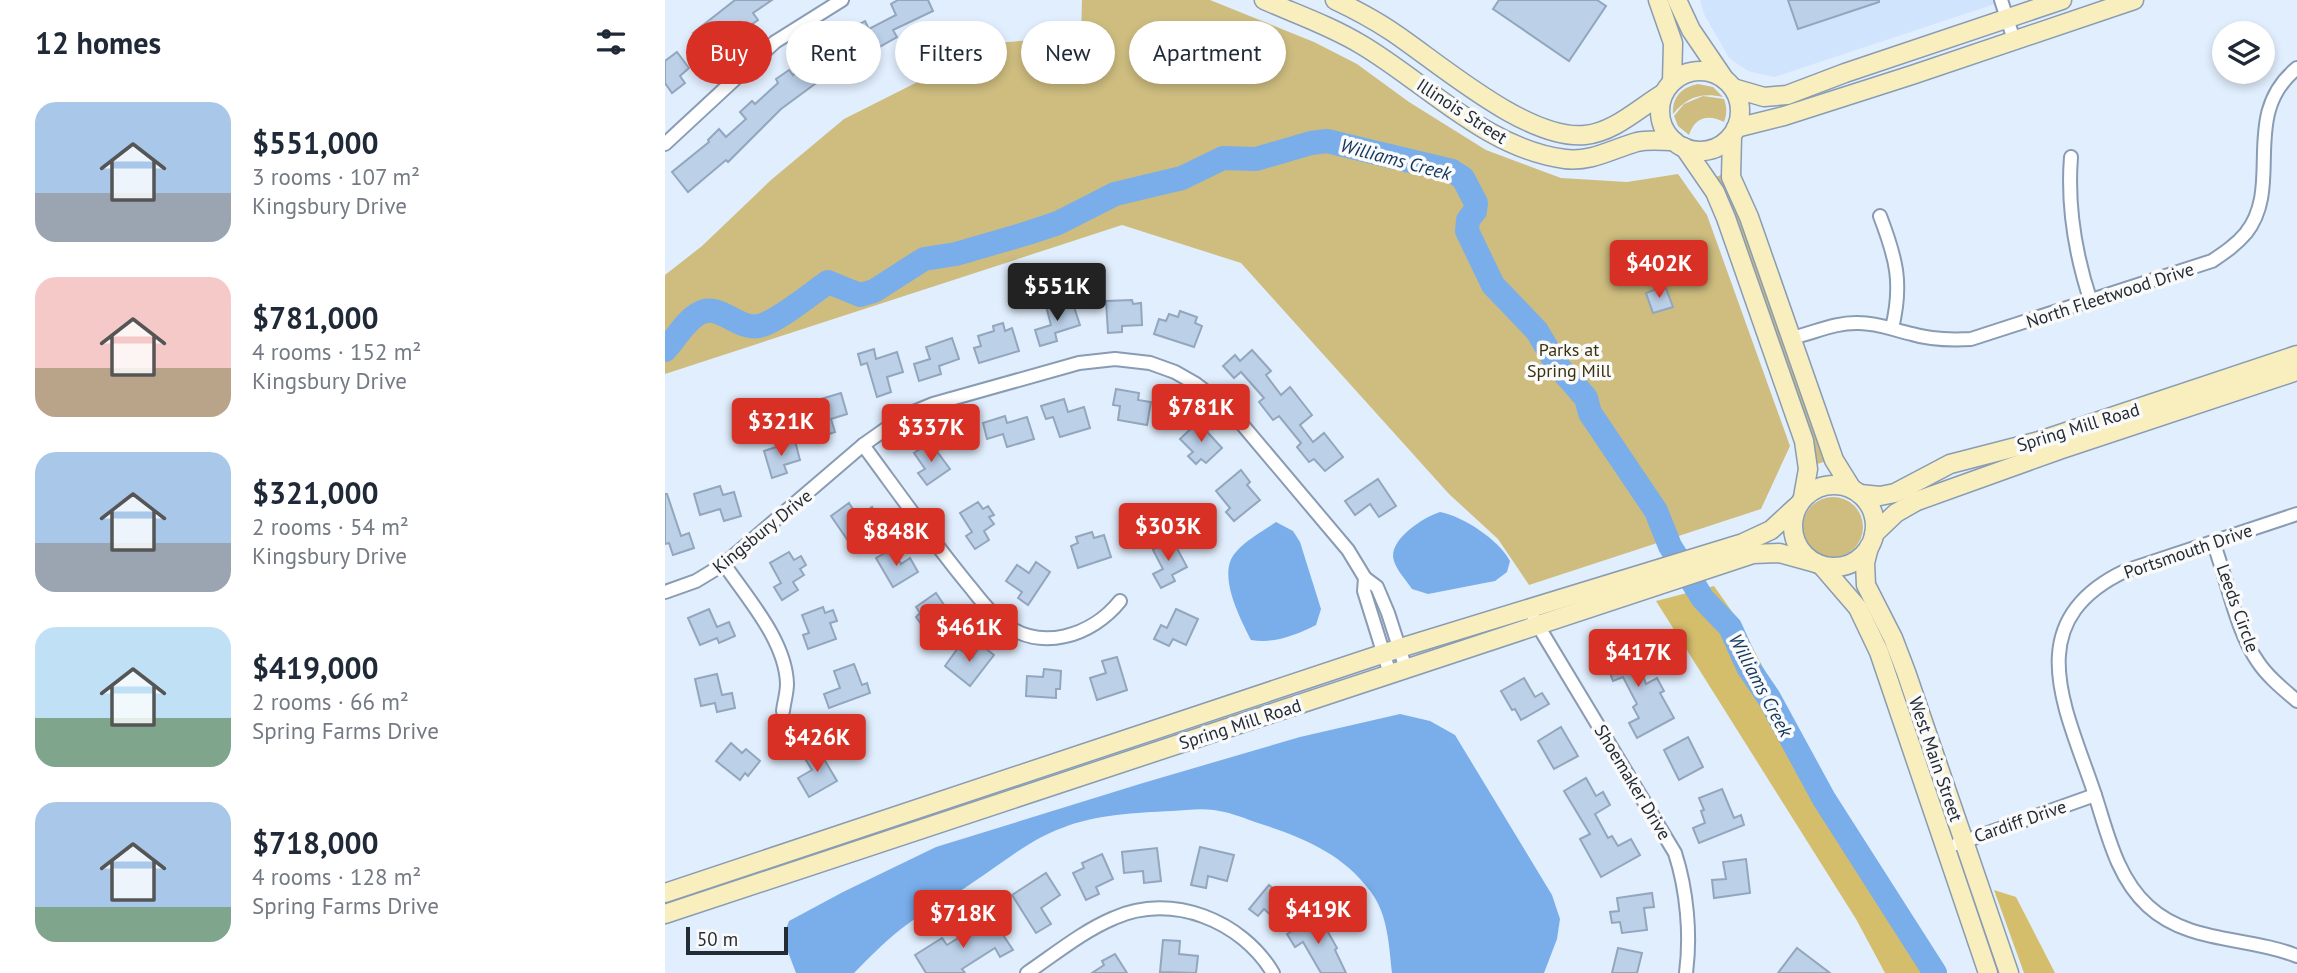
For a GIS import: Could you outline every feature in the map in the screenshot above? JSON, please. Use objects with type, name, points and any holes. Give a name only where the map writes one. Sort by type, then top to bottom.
[{"type":"street","points":[[665,144],[775,42],[842,0]]},
{"type":"street","name":"Illinois Street","points":[[1264,0],[1362,45],[1464,115],[1525,149],[1553,157],[1585,159],[1639,142],[1679,144]]},
{"type":"street","name":"Illinois Street","points":[[1335,0],[1381,25],[1499,107],[1558,132],[1572,135],[1597,133],[1614,125],[1668,88]]},
{"type":"street","points":[[1658,0],[1673,43],[1668,88]]},
{"type":"street","points":[[1677,0],[1691,30],[1728,83],[1740,107],[1734,132],[1731,177],[1745,204],[1834,460],[1871,508],[1874,516],[1871,540],[1860,558],[1834,567],[1819,564],[1800,549],[1795,539],[1793,517],[1800,502],[1808,468],[1804,441],[1726,218],[1715,192],[1679,144],[1668,134],[1661,119],[1661,102],[1678,77],[1694,71],[1706,71],[1728,83],[1764,97],[1787,95],[2062,0]]},
{"type":"street","points":[[2001,0],[2014,40]]},
{"type":"street","points":[[1679,144],[1693,150],[1710,150],[1725,142],[1734,132],[2134,0]]},
{"type":"street","name":"North Fleetwood Drive","points":[[1791,338],[1834,325],[1856,323],[1951,341],[1971,340],[2212,261],[2230,249],[2246,232],[2255,216],[2261,199],[2266,118],[2282,84],[2297,68]]},
{"type":"street","points":[[2071,157],[2071,224],[2075,250],[2091,302]]},
{"type":"street","points":[[1881,216],[1897,265],[1899,287],[1892,328]]},
{"type":"street","name":"Spring Mill Road","points":[[1856,491],[1880,496],[1895,493],[1950,464],[2039,442],[2297,355]]},
{"type":"street","name":"Kingsbury Drive","points":[[665,592],[696,581],[724,564],[890,424],[933,404],[1089,362],[1115,359],[1150,363],[1187,378],[1230,410],[1348,550],[1364,578],[1377,587],[1398,671]]},
{"type":"street","name":"Spring Mill Road","points":[[1871,540],[1896,513],[1917,501],[2059,450],[2297,371]]},
{"type":"street","points":[[863,445],[945,557],[990,610],[1012,629],[1044,639],[1075,635],[1111,612],[1120,601]]},
{"type":"street","points":[[1800,502],[1815,488],[1830,484],[1856,491]]},
{"type":"street","name":"Spring Mill Road","points":[[1708,561],[1767,532],[1800,502]]},
{"type":"street","name":"Portsmouth Drive","points":[[2297,514],[2125,571],[2106,580],[2086,596],[2071,617],[2059,647],[2057,669],[2060,691],[2095,795],[2119,865],[2132,888],[2148,906],[2175,924],[2196,933],[2275,947],[2297,956]]},
{"type":"street","name":"West Main Street","points":[[1871,540],[1865,572],[1866,585],[1904,665],[2009,973]]},
{"type":"street","name":"Leeds Circle","points":[[2213,542],[2247,642],[2265,670],[2297,701]]},
{"type":"street","name":"Spring Mill Road","points":[[665,914],[1538,625],[1655,578],[1708,561],[1767,552],[1819,564]]},
{"type":"street","points":[[724,564],[765,622],[779,651],[787,685],[783,711]]},
{"type":"street","name":"West Main Street","points":[[1819,564],[1858,608],[1875,641],[1988,973]]},
{"type":"street","name":"Spring Mill Road","points":[[665,893],[1527,607],[1655,578]]},
{"type":"street","name":"Shoemaker Drive","points":[[1527,607],[1675,853],[1681,871],[1688,940],[1686,973]]},
{"type":"street","name":"Cardiff Drive","points":[[1945,847],[2095,795]]},
{"type":"street","points":[[1027,973],[1086,932],[1115,917],[1131,912],[1165,909],[1195,914],[1224,926],[1256,949],[1273,973]]},
{"type":"shaded area","points":[[1700,0],[2007,0],[1774,77],[1748,71],[1729,58],[1704,14]]},
{"type":"shaded area","points":[[1714,586],[1740,623],[1810,758],[1945,973],[1885,973],[1856,919],[1656,601]]},
{"type":"shaded area","points":[[1994,890],[2016,897],[2055,973],[2024,973]]},
{"type":"green space","name":"Parks at Spring Mill","points":[[1082,0],[1210,0],[1262,21],[1129,21],[1129,84],[1286,84],[1286,31],[1357,64],[1409,102],[1486,150],[1561,178],[1627,182],[1678,174],[1707,215],[1790,446],[1761,509],[1529,585],[1498,539],[1449,494],[1241,263],[1122,225],[665,374],[665,275],[702,246],[771,180],[844,119],[914,84],[1007,84],[1007,42],[1021,41],[1021,84],[1115,84],[1115,21],[1081,21]]},
{"type":"green space","points":[[1698,84],[1713,87],[1723,97],[1695,97],[1673,114],[1674,103],[1679,94]]},
{"type":"green space","points":[[1703,96],[1724,99],[1724,122],[1713,118],[1703,119],[1695,124],[1689,135],[1678,126],[1674,116],[1684,104]]},
{"type":"green space","points":[[1721,175],[1735,203],[1827,461],[1817,464],[1814,444],[1733,213],[1716,177]]},
{"type":"green space","points":[[1827,497],[1839,497],[1858,510],[1863,527],[1861,539],[1850,552],[1839,557],[1827,557],[1808,544],[1803,533],[1803,521],[1816,502]]},
{"type":"water","points":[[1664,244],[1675,275],[1657,280],[1647,250]]},
{"type":"water","points":[[1440,512],[1459,518],[1498,545],[1510,561],[1507,572],[1495,581],[1428,594],[1412,589],[1394,561],[1393,553],[1408,530]]},
{"type":"water","points":[[1276,522],[1293,531],[1300,542],[1321,609],[1316,625],[1301,632],[1276,640],[1251,640],[1232,596],[1228,572],[1230,561],[1245,544]]},
{"type":"water","points":[[1400,714],[1430,721],[1455,735],[1552,895],[1560,919],[1557,939],[1544,973],[1392,973],[1387,931],[1377,901],[1347,866],[1319,847],[1288,833],[1230,813],[1203,809],[1116,815],[1062,828],[1027,846],[909,923],[854,973],[796,973],[785,944],[789,921],[936,847],[1300,737]]},
{"type":"building","points":[[735,0],[772,0],[753,13],[757,21],[708,21]]},
{"type":"building","points":[[898,0],[928,0],[933,11],[912,21],[895,21],[895,38],[881,46],[881,23],[896,15],[891,4]]},
{"type":"building","points":[[1499,0],[1597,0],[1606,6],[1569,61],[1493,9]]},
{"type":"building","points":[[1788,0],[1879,0],[1879,2],[1798,29]]},
{"type":"building","points":[[677,52],[686,64],[686,71],[680,76],[685,83],[672,93],[665,83],[665,61]]},
{"type":"building","points":[[786,72],[786,84],[815,84],[781,109],[728,162],[726,160],[688,192],[672,172],[709,142],[719,129],[726,137],[746,119],[740,112],[752,101],[755,104],[778,83],[776,79]]},
{"type":"building","points":[[1665,286],[1673,307],[1653,313],[1646,293]]},
{"type":"building","points":[[1132,300],[1133,304],[1141,303],[1142,325],[1122,326],[1122,332],[1108,333],[1106,301]]},
{"type":"building","points":[[1059,302],[1061,308],[1073,304],[1080,325],[1055,333],[1057,341],[1040,346],[1035,330],[1051,325],[1046,306]]},
{"type":"building","points":[[1180,311],[1197,317],[1195,323],[1202,326],[1194,347],[1154,334],[1159,319],[1166,321],[1169,314],[1178,317]]},
{"type":"building","points":[[1003,323],[1005,331],[1012,328],[1019,351],[979,363],[974,348],[981,346],[978,336],[994,331],[993,326]]},
{"type":"building","points":[[952,338],[959,359],[939,366],[941,374],[919,381],[914,364],[930,359],[926,347]]},
{"type":"building","points":[[874,349],[876,359],[897,352],[903,372],[887,377],[891,392],[877,397],[867,363],[861,365],[858,354]]},
{"type":"building","points":[[1252,350],[1271,371],[1266,375],[1281,395],[1290,387],[1312,415],[1300,425],[1313,442],[1324,433],[1343,457],[1325,471],[1314,459],[1309,462],[1297,447],[1301,443],[1279,416],[1273,420],[1259,402],[1264,398],[1241,372],[1234,378],[1223,366],[1235,355],[1240,361]]},
{"type":"building","points":[[1116,389],[1139,393],[1138,400],[1151,402],[1147,425],[1118,420],[1120,406],[1113,405]]},
{"type":"building","points":[[841,393],[847,414],[831,419],[835,432],[814,439],[809,423],[817,420],[811,402]]},
{"type":"building","points":[[1064,399],[1068,412],[1084,407],[1090,428],[1060,437],[1053,417],[1046,419],[1041,406]]},
{"type":"building","points":[[1005,416],[1007,423],[1027,417],[1034,439],[1007,447],[1003,434],[987,439],[983,423]]},
{"type":"building","points":[[1198,422],[1222,448],[1206,463],[1201,459],[1196,464],[1188,456],[1193,452],[1180,439]]},
{"type":"building","points":[[795,441],[800,460],[784,465],[787,473],[772,478],[764,451]]},
{"type":"building","points":[[930,442],[950,469],[927,485],[918,473],[925,469],[914,453]]},
{"type":"building","points":[[1241,470],[1250,482],[1247,485],[1260,500],[1234,521],[1226,512],[1230,508],[1216,491]]},
{"type":"building","points":[[1378,479],[1396,506],[1379,517],[1370,504],[1355,515],[1345,501]]},
{"type":"building","points":[[720,486],[723,495],[734,492],[741,516],[724,521],[720,509],[700,515],[694,494]]},
{"type":"building","points":[[665,494],[681,536],[689,533],[694,548],[673,555],[669,543],[665,544]]},
{"type":"building","points":[[978,502],[983,509],[988,506],[994,515],[989,517],[994,524],[984,531],[989,540],[975,549],[966,536],[972,532],[960,513]]},
{"type":"building","points":[[849,503],[858,517],[872,507],[880,520],[849,542],[831,516]]},
{"type":"building","points":[[1092,532],[1094,538],[1104,535],[1111,557],[1078,568],[1071,546],[1078,543],[1076,537]]},
{"type":"building","points":[[1172,539],[1187,567],[1172,575],[1175,581],[1161,588],[1153,574],[1163,569],[1153,550]]},
{"type":"building","points":[[892,549],[901,564],[910,558],[918,572],[893,587],[876,558]]},
{"type":"building","points":[[789,552],[794,560],[801,556],[806,565],[800,569],[804,575],[793,582],[798,590],[782,600],[774,587],[781,583],[770,563]]},
{"type":"building","points":[[1036,562],[1050,572],[1028,605],[1018,598],[1022,592],[1006,581],[1017,565],[1029,573]]},
{"type":"building","points":[[936,593],[955,621],[936,635],[927,621],[922,625],[916,617],[920,613],[916,607]]},
{"type":"building","points":[[823,607],[825,613],[833,610],[837,621],[830,623],[836,639],[808,649],[803,635],[809,633],[802,615]]},
{"type":"building","points":[[709,609],[717,627],[729,622],[735,636],[719,643],[717,638],[700,645],[688,618]]},
{"type":"building","points":[[1176,609],[1198,619],[1186,645],[1173,639],[1169,646],[1154,639],[1161,625],[1167,628]]},
{"type":"building","points":[[1626,640],[1630,652],[1634,650],[1646,684],[1657,678],[1664,691],[1660,693],[1674,718],[1637,738],[1629,723],[1639,718],[1633,707],[1637,704],[1623,677],[1613,681],[1601,649]]},
{"type":"building","points":[[981,645],[994,655],[970,686],[945,666],[958,648],[972,658]]},
{"type":"building","points":[[1117,657],[1127,690],[1097,700],[1090,678],[1106,673],[1102,661]]},
{"type":"building","points":[[854,664],[862,685],[867,683],[870,693],[829,708],[824,694],[840,688],[834,671]]},
{"type":"building","points":[[1044,669],[1061,671],[1060,689],[1056,689],[1056,698],[1026,696],[1027,676],[1043,677]]},
{"type":"building","points":[[717,674],[722,695],[732,693],[735,708],[717,712],[715,703],[701,706],[695,679]]},
{"type":"building","points":[[1524,678],[1535,697],[1542,693],[1549,704],[1521,720],[1501,691]]},
{"type":"building","points":[[1561,727],[1578,756],[1554,769],[1538,741]]},
{"type":"building","points":[[1688,737],[1703,767],[1679,780],[1664,750]]},
{"type":"building","points":[[731,743],[742,753],[746,749],[760,761],[748,776],[745,773],[740,780],[716,761]]},
{"type":"building","points":[[818,749],[837,781],[809,797],[798,778],[812,770],[804,757]]},
{"type":"building","points":[[1586,778],[1596,796],[1603,792],[1610,805],[1595,814],[1608,838],[1612,836],[1618,846],[1631,839],[1640,855],[1601,877],[1580,839],[1590,834],[1564,791]]},
{"type":"building","points":[[1722,789],[1734,818],[1741,815],[1744,825],[1699,843],[1693,828],[1705,823],[1699,798]]},
{"type":"building","points":[[1200,847],[1234,855],[1227,881],[1208,876],[1206,888],[1191,885]]},
{"type":"building","points":[[1157,848],[1161,881],[1144,883],[1143,871],[1124,873],[1122,852]]},
{"type":"building","points":[[1102,854],[1113,879],[1096,887],[1099,894],[1086,900],[1073,873],[1084,868],[1082,863]]},
{"type":"building","points":[[1746,859],[1750,893],[1714,898],[1712,880],[1726,879],[1723,862]]},
{"type":"building","points":[[1046,873],[1060,895],[1041,908],[1051,924],[1036,933],[1012,895]]},
{"type":"building","points":[[1269,885],[1291,904],[1277,921],[1264,909],[1258,916],[1249,909]]},
{"type":"building","points":[[1652,893],[1654,907],[1644,908],[1647,930],[1622,933],[1620,922],[1612,923],[1610,912],[1619,911],[1617,898]]},
{"type":"building","points":[[1319,916],[1337,948],[1335,950],[1346,973],[1321,973],[1303,942],[1295,947],[1287,934]]},
{"type":"building","points":[[985,921],[991,930],[997,926],[1013,950],[1000,957],[995,948],[962,969],[965,973],[926,973],[915,955],[942,938],[947,945]]},
{"type":"building","points":[[1163,940],[1180,941],[1179,954],[1198,956],[1196,973],[1160,972]]},
{"type":"building","points":[[1618,948],[1642,953],[1637,973],[1612,973]]},
{"type":"building","points":[[1797,948],[1830,973],[1778,973]]},
{"type":"building","points":[[1115,954],[1127,973],[1092,973],[1104,965],[1102,961]]},
{"type":"waterway","name":"Williams Creek","points":[[665,350],[688,321],[706,311],[720,313],[743,324],[759,326],[785,313],[828,282],[860,295],[874,291],[924,259],[956,254],[1058,223],[1115,194],[1182,178],[1223,158],[1256,159],[1327,141],[1452,171],[1463,178],[1476,203],[1475,211],[1468,220],[1467,231],[1493,285],[1537,331],[1557,365],[1586,398],[1590,413],[1656,511],[1670,546],[1703,599],[1730,627],[1748,667],[1769,698],[1824,799],[1935,973]]}]
